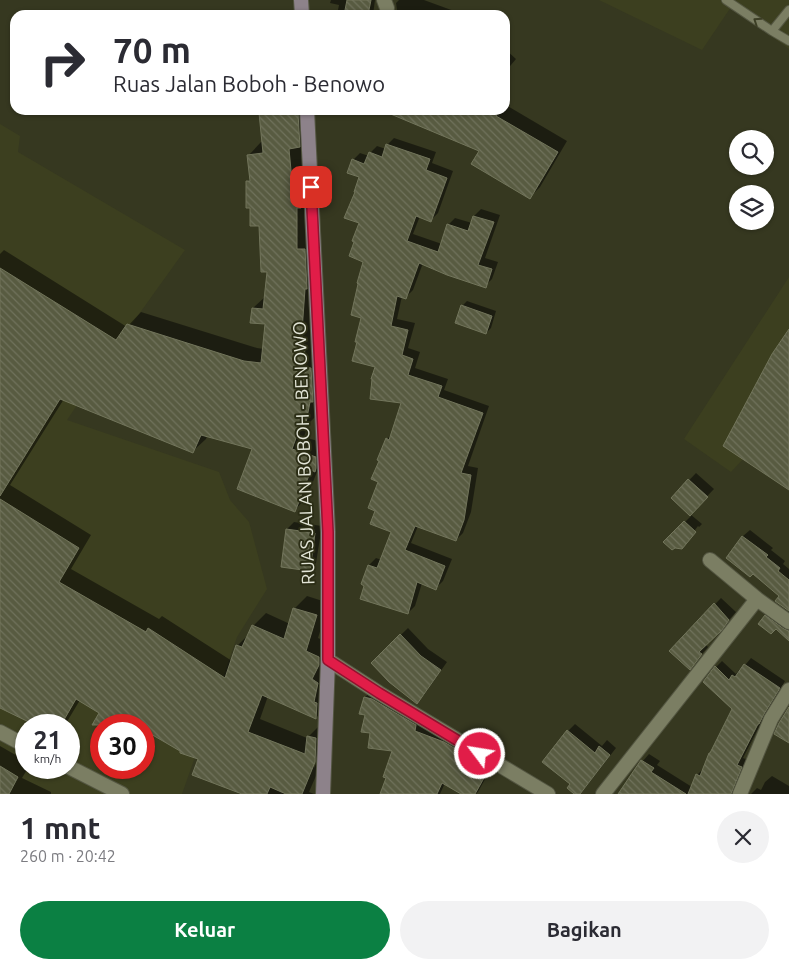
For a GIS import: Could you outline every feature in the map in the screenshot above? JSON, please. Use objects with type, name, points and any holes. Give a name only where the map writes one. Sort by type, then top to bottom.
[{"type":"main road","name":"RUAS JALAN BOBOH - BENOWO","points":[[307,115],[328,532],[326,792]]},
{"type":"street","points":[[710,560],[789,622]]},
{"type":"street","points":[[602,794],[758,599]]},
{"type":"street","points":[[328,660],[379,693],[548,794]]},
{"type":"street","points":[[740,794],[772,719],[789,690]]},
{"type":"street","points":[[0,732],[15,740]]},
{"type":"street","points":[[80,773],[122,794]]},
{"type":"lane","points":[[726,0],[789,41]]},
{"type":"lane","points":[[772,31],[789,10]]},
{"type":"shaded area","points":[[599,0],[789,0],[789,49],[731,7],[702,50]]},
{"type":"shaded area","points":[[0,124],[20,136],[18,152],[185,250],[119,342],[67,420],[219,472],[230,500],[249,522],[267,589],[237,637],[182,794],[0,794]]},
{"type":"shaded area","points":[[789,277],[789,410],[731,472],[684,439]]},
{"type":"building","points":[[347,0],[371,0],[369,10],[345,10]]},
{"type":"building","points":[[259,115],[298,115],[300,147],[289,149],[292,181],[302,181],[301,208],[297,208],[297,249],[305,249],[307,289],[305,289],[301,348],[305,348],[303,367],[311,368],[313,402],[310,402],[305,428],[300,427],[292,449],[316,457],[316,468],[315,472],[311,470],[295,512],[237,489],[252,449],[201,435],[193,453],[60,399],[0,496],[0,268],[116,340],[127,324],[244,361],[261,363],[265,324],[250,323],[252,308],[263,309],[267,272],[261,272],[259,226],[250,226],[250,208],[246,208],[246,181],[250,181],[247,155],[263,153]]},
{"type":"building","points":[[393,115],[496,115],[558,152],[530,199],[471,164],[479,151]]},
{"type":"building","points":[[386,144],[430,159],[426,170],[447,178],[431,222],[416,216],[407,241],[438,252],[447,224],[468,231],[473,216],[494,222],[478,265],[492,269],[486,288],[419,263],[406,299],[397,296],[391,326],[408,330],[402,355],[413,359],[408,375],[442,386],[438,397],[483,413],[461,473],[471,475],[464,520],[456,541],[415,526],[405,550],[445,566],[436,590],[417,582],[408,614],[360,599],[364,586],[361,584],[368,565],[377,568],[391,532],[370,524],[375,511],[368,508],[378,482],[371,479],[386,438],[389,440],[401,403],[370,399],[371,379],[375,367],[352,361],[361,318],[351,315],[363,262],[349,256],[359,223],[344,218],[359,177],[347,173],[352,159],[364,164],[369,152],[382,157]]},
{"type":"building","points":[[461,305],[492,316],[486,334],[455,323]]},
{"type":"building","points":[[789,329],[789,490],[723,446],[772,354]]},
{"type":"building","points":[[688,479],[708,497],[690,516],[671,498]]},
{"type":"building","points":[[0,499],[79,548],[59,582],[146,632],[148,628],[225,678],[236,645],[242,647],[252,625],[284,639],[293,608],[317,615],[306,651],[319,657],[319,665],[312,679],[318,683],[314,702],[317,703],[316,719],[262,695],[248,732],[305,754],[307,736],[316,738],[315,762],[302,794],[286,794],[270,787],[267,794],[242,794],[192,775],[198,759],[180,753],[180,751],[155,736],[155,714],[98,714],[76,699],[67,714],[15,715],[0,708]]},
{"type":"building","points":[[684,521],[696,532],[682,549],[675,548],[672,550],[663,542]]},
{"type":"building","points":[[286,529],[315,533],[310,571],[281,567]]},
{"type":"building","points":[[742,536],[768,555],[766,557],[780,568],[778,571],[789,580],[789,611],[775,601],[779,596],[753,574],[750,577],[726,558]]},
{"type":"building","points":[[714,603],[729,620],[722,630],[699,652],[702,654],[690,670],[669,651]]},
{"type":"building","points":[[765,615],[789,631],[789,641],[776,629],[771,634],[758,624]]},
{"type":"building","points":[[400,634],[421,656],[441,670],[417,704],[389,682],[371,663]]},
{"type":"building","points":[[744,664],[780,688],[758,724],[737,765],[742,767],[731,794],[688,794],[696,774],[700,776],[709,753],[732,709],[703,682],[715,666],[729,680],[732,675],[735,677]]},
{"type":"building","points":[[364,697],[372,699],[416,725],[415,731],[444,742],[488,768],[475,794],[461,794],[442,783],[437,794],[380,794],[386,778],[383,777],[392,751],[368,748],[370,733],[361,732],[365,715],[359,714]]},
{"type":"building","points":[[789,707],[789,743],[774,734]]},
{"type":"building","points":[[567,730],[595,753],[599,746],[610,755],[580,794],[574,794],[567,788],[570,784],[542,762]]},
{"type":"building","points":[[641,760],[654,768],[651,772],[686,794],[618,794]]},
{"type":"building","points":[[0,766],[15,775],[15,779],[17,779],[9,794],[0,794]]},
{"type":"route","points":[[311,187],[328,532],[328,660],[480,754]]}]
